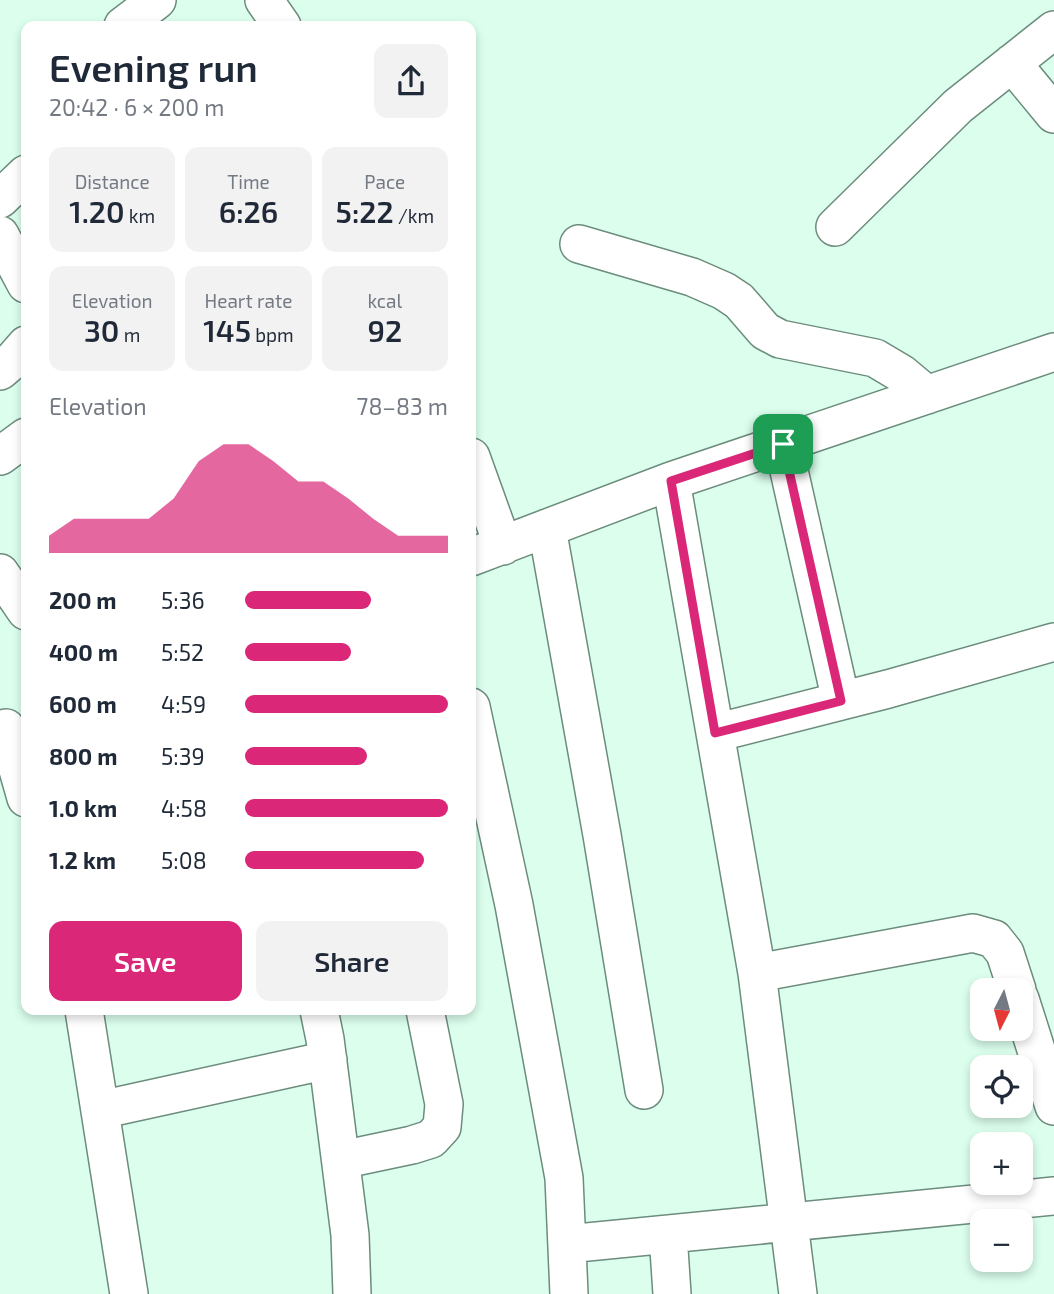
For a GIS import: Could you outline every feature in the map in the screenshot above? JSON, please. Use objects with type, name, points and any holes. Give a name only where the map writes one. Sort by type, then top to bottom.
[{"type":"street","points":[[130,21],[157,0]]},
{"type":"street","points":[[264,0],[279,21]]},
{"type":"street","points":[[835,227],[958,106],[1054,30]]},
{"type":"street","points":[[1012,63],[1054,114]]},
{"type":"street","points":[[0,199],[21,179]]},
{"type":"street","points":[[0,236],[21,275]]},
{"type":"street","points":[[579,244],[692,277],[724,290],[739,301],[765,331],[780,339],[875,358],[902,374],[927,395]]},
{"type":"street","points":[[0,371],[21,351]]},
{"type":"street","points":[[476,486],[487,551],[671,481],[1054,352]]},
{"type":"street","points":[[0,456],[21,441]]},
{"type":"street","points":[[783,444],[841,701]]},
{"type":"street","points":[[671,481],[757,973],[798,1294]]},
{"type":"street","points":[[547,528],[644,1090]]},
{"type":"street","points":[[0,573],[21,604]]},
{"type":"street","points":[[715,733],[1054,642]]},
{"type":"street","points":[[11,726],[21,774]]},
{"type":"street","points":[[476,730],[514,905],[564,1178],[569,1294]]},
{"type":"street","points":[[757,973],[973,933],[994,939],[1005,953],[1013,978]]},
{"type":"street","points":[[85,1015],[130,1294]]},
{"type":"street","points":[[320,1015],[350,1235],[352,1294]]},
{"type":"street","points":[[341,1160],[431,1139],[442,1127],[444,1104],[426,1015]]},
{"type":"street","points":[[1033,1040],[1054,1106]]},
{"type":"street","points":[[100,1110],[328,1060]]},
{"type":"street","points":[[567,1244],[1054,1196]]},
{"type":"street","points":[[668,1234],[672,1294]]},
{"type":"route","points":[[783,444],[841,701],[715,733],[671,481],[783,444]]}]
